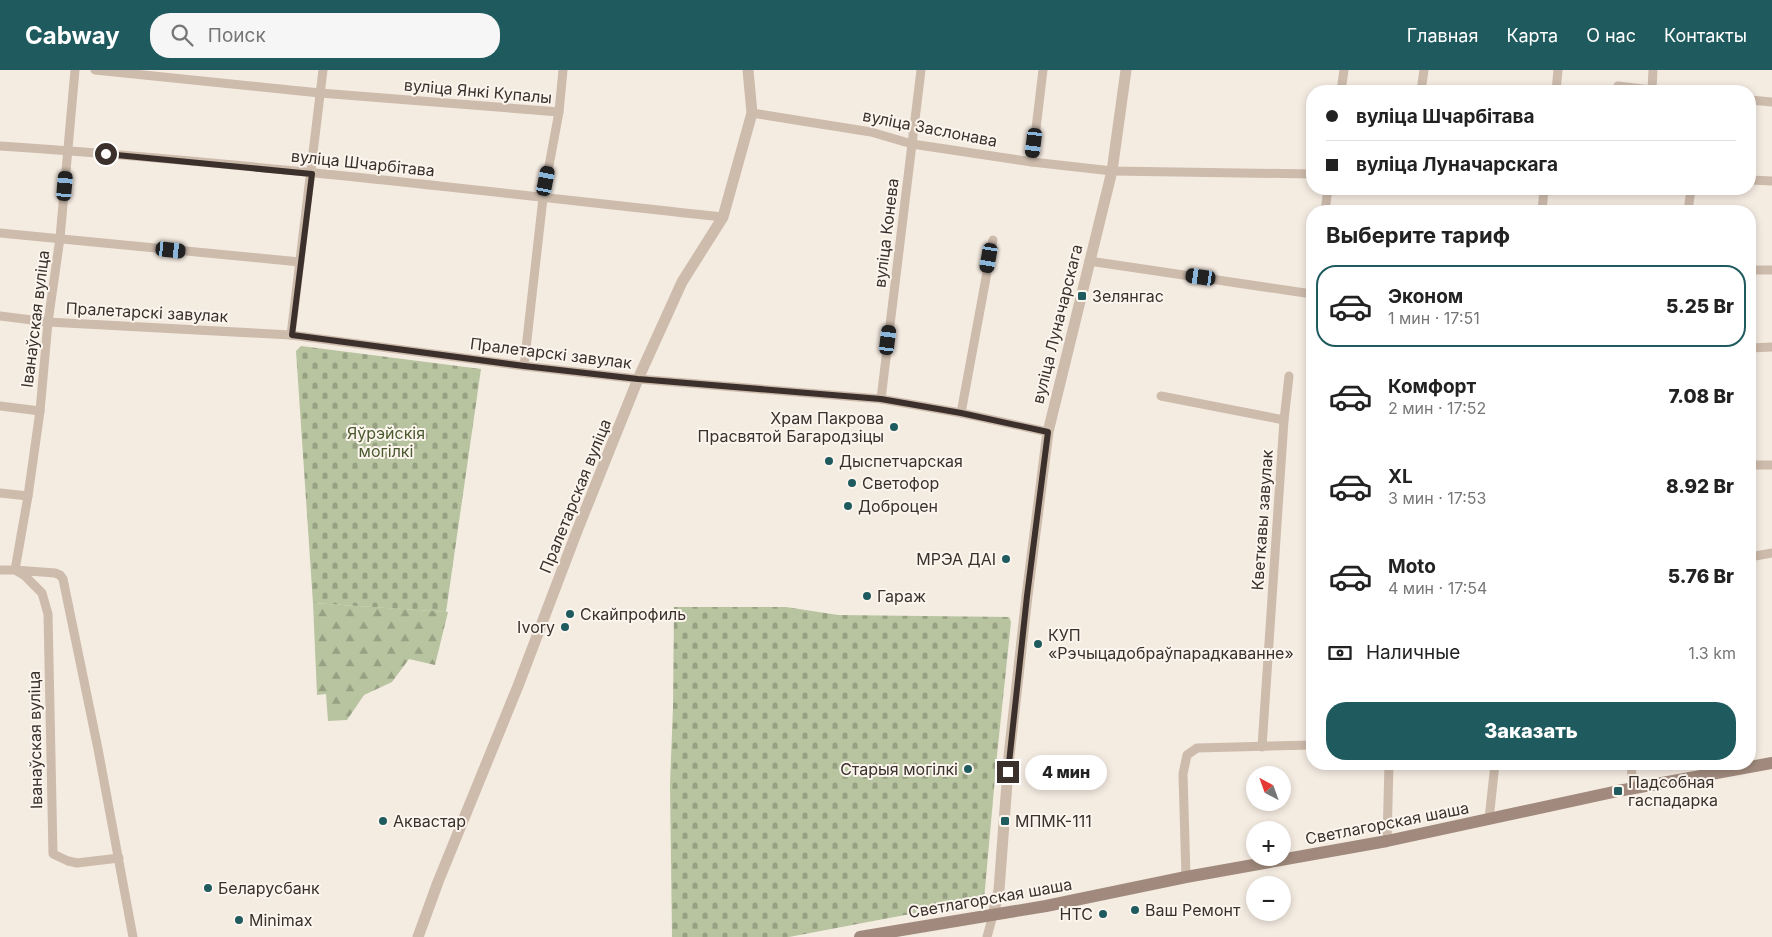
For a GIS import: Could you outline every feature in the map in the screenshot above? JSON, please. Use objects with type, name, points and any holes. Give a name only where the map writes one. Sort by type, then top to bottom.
[{"type":"main road","name":"Светлагорская шаша","points":[[1756,766],[1772,763]]},
{"type":"main road","name":"Светлагорская шаша","points":[[860,937],[1046,906],[1186,877],[1387,840],[1633,788],[1733,770]]},
{"type":"street","name":"Іванаўская вуліца","points":[[75,70],[60,238],[48,322],[40,410],[15,570],[25,576],[42,593],[48,614],[53,854],[77,863],[119,858]]},
{"type":"street","name":"вуліца Янкі Купалы","points":[[95,70],[320,93],[559,112]]},
{"type":"street","points":[[292,335],[323,70]]},
{"type":"street","points":[[524,366],[543,198],[559,112],[563,70]]},
{"type":"street","name":"Пралетарская вуліца","points":[[418,937],[438,882],[518,686],[638,379],[682,282],[723,217],[752,113],[748,70]]},
{"type":"street","name":"вуліца Конева","points":[[881,399],[921,70]]},
{"type":"street","points":[[1032,162],[1043,70]]},
{"type":"street","name":"вуліца Луначарскага","points":[[993,915],[998,890],[1009,756],[1027,596],[1048,432],[1112,171],[1126,70]]},
{"type":"street","points":[[1342,85],[1344,70]]},
{"type":"street","points":[[1422,85],[1424,70]]},
{"type":"street","points":[[1555,70],[1556,85]]},
{"type":"street","points":[[1652,85],[1653,70]]},
{"type":"street","points":[[1756,101],[1772,102]]},
{"type":"street","name":"вуліца Заслонава","points":[[752,113],[871,132],[912,144],[1032,162],[1112,171],[1306,174]]},
{"type":"street","name":"вуліца Шчарбітава","points":[[0,146],[68,150],[723,217]]},
{"type":"street","points":[[1756,180],[1772,181]]},
{"type":"street","points":[[0,233],[300,262]]},
{"type":"street","points":[[961,413],[993,240]]},
{"type":"street","points":[[1089,261],[1306,293]]},
{"type":"street","points":[[1756,270],[1772,270]]},
{"type":"street","name":"Пралетарскі завулак","points":[[0,316],[48,322],[292,335],[638,379],[881,399],[961,413],[1048,432]]},
{"type":"street","points":[[1756,348],[1772,347]]},
{"type":"street","name":"Кветкавы завулак","points":[[1262,747],[1284,420],[1289,376]]},
{"type":"street","points":[[1161,396],[1284,420]]},
{"type":"street","points":[[0,406],[40,410]]},
{"type":"street","points":[[1756,465],[1772,465]]},
{"type":"street","points":[[0,493],[28,496]]},
{"type":"street","points":[[1756,557],[1772,553]]},
{"type":"street","points":[[0,570],[55,573],[63,579],[133,937]]},
{"type":"street","points":[[1186,877],[1183,774],[1187,755],[1198,748],[1306,745]]},
{"type":"street","points":[[1387,840],[1389,770]]},
{"type":"street","points":[[1490,819],[1494,770]]},
{"type":"street","points":[[1632,770],[1633,788]]},
{"type":"street","points":[[987,937],[993,915]]},
{"type":"green space","name":"Яўрэйскія могілкі","points":[[301,346],[481,369],[446,612],[313,603],[296,351]]},
{"type":"green space","points":[[313,603],[448,612],[435,665],[409,659],[392,682],[364,695],[347,720],[328,721],[326,694],[317,695]]},
{"type":"green space","points":[[674,607],[786,607],[838,615],[1009,617],[1011,622],[984,900],[789,937],[672,937],[670,784]]},
{"type":"place","name":"Зелянгас","points":[[1082,296]]},
{"type":"place","name":"Храм Пакрова Прасвятой Багародзіцы","points":[[894,427]]},
{"type":"place","name":"Дыспетчарская","points":[[829,461]]},
{"type":"place","name":"Светофор","points":[[852,483]]},
{"type":"place","name":"Доброцен","points":[[848,506]]},
{"type":"place","name":"МРЭА ДАІ","points":[[1006,559]]},
{"type":"place","name":"Гараж","points":[[867,596]]},
{"type":"place","name":"Скайпрофиль","points":[[570,614]]},
{"type":"place","name":"Ivory","points":[[565,627]]},
{"type":"place","name":"КУП «Рэчыцадобраўпарадкаванне»","points":[[1038,644]]},
{"type":"place","name":"Старыя могілкі","points":[[968,769]]},
{"type":"place","name":"Падсобная гаспадарка","points":[[1618,791]]},
{"type":"place","name":"Аквастар","points":[[383,821]]},
{"type":"place","name":"МПМК-111","points":[[1005,821]]},
{"type":"place","name":"Беларусбанк","points":[[208,888]]},
{"type":"place","name":"Ваш Ремонт","points":[[1135,910]]},
{"type":"place","name":"НТС","points":[[1103,914]]},
{"type":"place","name":"Minimax","points":[[239,920]]},
{"type":"route","points":[[106,154],[312,174],[292,335],[638,379],[881,399],[961,413],[1048,432],[1027,596],[1008,772]]}]
